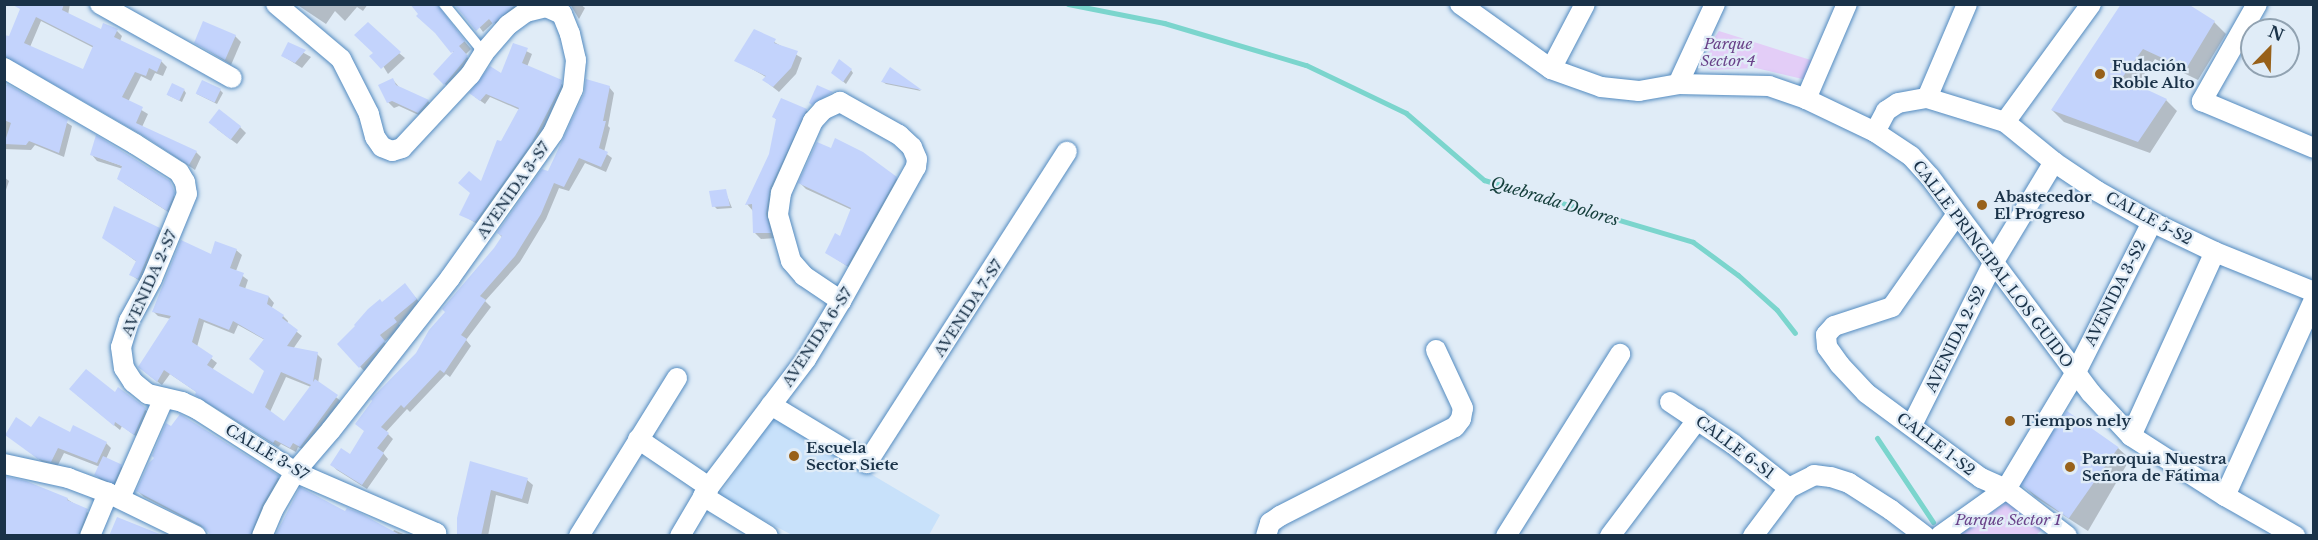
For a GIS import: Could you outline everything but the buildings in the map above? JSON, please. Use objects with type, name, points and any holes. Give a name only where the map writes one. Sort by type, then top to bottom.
[{"type":"street","points":[[100,4],[232,78]]},
{"type":"street","name":"AVENIDA 3-S7","points":[[262,536],[273,510],[295,472],[331,430],[450,278],[553,133],[573,89],[576,60],[570,34],[562,14],[546,7],[526,12],[508,26],[484,53],[462,84],[402,148],[392,151],[382,147],[375,137],[369,114],[341,59],[276,4]]},
{"type":"street","name":"CALLE PRINCIPAL LOS GUIDO","points":[[1460,4],[1551,69],[1601,87],[1639,91],[1678,84],[1769,86],[1806,99],[1875,132],[1911,156],[1958,214],[2091,393],[2131,436],[2225,496],[2295,536]]},
{"type":"street","points":[[1551,69],[1585,4]]},
{"type":"street","points":[[1678,84],[1715,4]]},
{"type":"street","points":[[1806,99],[1846,4]]},
{"type":"street","points":[[1927,98],[1967,4]]},
{"type":"street","points":[[2005,122],[2091,4]]},
{"type":"street","points":[[2257,4],[2202,101],[2313,148]]},
{"type":"street","name":"AVENIDA 2-S7","points":[[4,68],[135,144],[179,172],[185,182],[187,194],[153,279],[129,321],[121,347],[124,368],[133,382],[148,394],[164,398]]},
{"type":"street","name":"CALLE 5-S2","points":[[1875,132],[1886,111],[1898,103],[1927,98],[2005,122],[2054,162],[2152,222],[2214,252],[2313,292]]},
{"type":"street","name":"AVENIDA 6-S7","points":[[680,536],[706,491],[806,359],[842,301],[909,183],[917,159],[912,147],[899,135],[840,102],[824,110],[813,121],[782,193],[778,215],[791,261],[804,276],[842,301]]},
{"type":"street","name":"AVENIDA 7-S7","points":[[771,405],[867,463],[1067,152]]},
{"type":"street","name":"AVENIDA 2-S2","points":[[1912,425],[1993,263],[2054,162]]},
{"type":"street","name":"CALLE 1-S2","points":[[1958,214],[1892,307],[1834,326],[1826,335],[1827,347],[1866,393],[1981,478],[2006,489],[2067,536]]},
{"type":"street","name":"AVENIDA 3-S2","points":[[2006,489],[2076,372],[2152,222]]},
{"type":"street","points":[[2131,436],[2214,252]]},
{"type":"street","points":[[2225,496],[2313,300]]},
{"type":"street","points":[[1266,536],[1270,523],[1280,516],[1455,427],[1461,419],[1462,408],[1436,351]]},
{"type":"street","points":[[1506,536],[1620,354]]},
{"type":"street","points":[[584,534],[638,439],[677,378]]},
{"type":"street","points":[[90,536],[114,496],[164,398]]},
{"type":"street","name":"CALLE 3-S7","points":[[164,398],[182,402],[197,409],[295,472],[436,534]]},
{"type":"street","name":"CALLE 6-S1","points":[[1670,402],[1698,419],[1789,488],[1814,475],[1831,477],[1849,483],[1891,510],[1925,536]]},
{"type":"street","points":[[1610,536],[1698,419]]},
{"type":"street","points":[[638,439],[768,536]]},
{"type":"street","points":[[4,464],[68,478],[114,496],[196,536]]},
{"type":"street","points":[[1753,536],[1789,488]]},
{"type":"street","points":[[1940,536],[2006,489]]},
{"type":"lane","points":[[444,4],[484,53]]},
{"type":"shaded area","name":"Escuela Sector Siete","points":[[773,416],[940,515],[929,535],[792,535],[719,496]]},
{"type":"green space","name":"Parque Sector 4","points":[[1719,31],[1817,62],[1811,81],[1756,68],[1711,70],[1704,65],[1712,41]]},
{"type":"green space","name":"Parque Sector 1","points":[[2008,501],[2043,529],[2036,535],[1958,536]]},
{"type":"waterway","name":"Quebrada Dolores","points":[[1068,4],[1164,23],[1306,65],[1406,113],[1484,180],[1693,242],[1738,275],[1777,310],[1795,333]]},
{"type":"waterway","name":"Quebrada Dolores","points":[[1877,438],[1933,522]]},
{"type":"place","name":"Fudación Roble Alto","points":[[2100,74]]},
{"type":"place","name":"Abastecedor El Progreso","points":[[1982,205]]},
{"type":"place","name":"Tiempos nely","points":[[2010,421]]},
{"type":"place","name":"Escuela Sector Siete","points":[[794,456]]},
{"type":"place","name":"Parroquia Nuestra Señora de Fátima","points":[[2070,467]]}]
